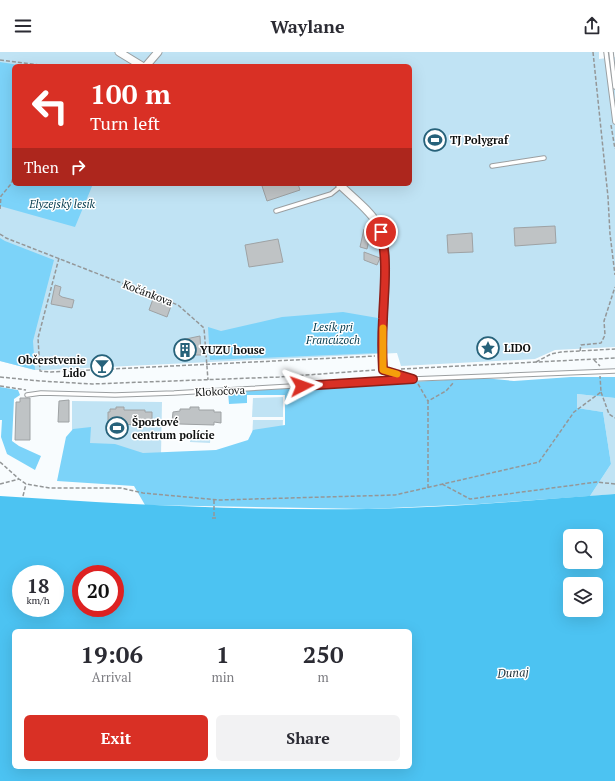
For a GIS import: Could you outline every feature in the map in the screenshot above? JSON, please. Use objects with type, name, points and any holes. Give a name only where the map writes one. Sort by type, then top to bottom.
[{"type":"street","points":[[119,52],[139,64]]},
{"type":"street","points":[[148,64],[158,52]]},
{"type":"street","points":[[341,186],[376,222],[383,238],[385,280],[382,358],[383,370]]},
{"type":"lane","points":[[606,52],[615,122]]},
{"type":"lane","points":[[611,52],[615,87]]},
{"type":"lane","points":[[492,166],[544,158]]},
{"type":"lane","points":[[276,211],[331,194],[339,186]]},
{"type":"lane","points":[[383,370],[415,379]]},
{"type":"lane","name":"Klokočova","points":[[27,395],[41,393],[115,395],[174,393],[415,379],[602,370],[615,371]]},
{"type":"path","points":[[593,52],[615,275]]},
{"type":"path","points":[[0,60],[36,64]]},
{"type":"path","points":[[0,208],[1,196],[12,181]]},
{"type":"path","name":"Kočánkova","points":[[0,234],[6,238],[178,305],[204,328],[208,380]]},
{"type":"path","points":[[59,258],[38,338],[40,371],[51,372],[375,356],[382,358]]},
{"type":"path","points":[[580,351],[581,345],[601,344],[605,335],[604,321],[615,287]]},
{"type":"path","points":[[534,363],[551,354],[615,349]]},
{"type":"path","points":[[399,369],[615,358]]},
{"type":"path","points":[[594,360],[602,370],[600,392],[609,414],[615,418]]},
{"type":"path","name":"Klokočova","points":[[0,377],[92,384],[208,380],[383,370]]},
{"type":"path","points":[[428,401],[446,391],[458,377]]},
{"type":"path","points":[[415,379],[428,401],[428,488]]},
{"type":"path","points":[[0,386],[26,390]]},
{"type":"path","points":[[0,462],[26,484],[50,488],[121,488],[143,493],[214,499],[395,495],[539,462],[574,412],[600,392]]},
{"type":"path","points":[[0,484],[19,479]]},
{"type":"path","points":[[442,484],[470,499],[597,482],[615,484]]},
{"type":"path","points":[[23,496],[26,484]]},
{"type":"path","points":[[214,499],[214,518]]},
{"type":"green space","points":[[0,52],[599,52],[599,59],[615,57],[615,347],[555,350],[535,359],[401,366],[397,353],[35,370],[0,361]]},
{"type":"green space","name":"Elyzejský lesík","points":[[0,62],[13,64],[12,186],[92,186],[75,227],[0,206]]},
{"type":"green space","points":[[0,238],[54,260],[33,341],[35,370],[0,361]]},
{"type":"green space","name":"Lesík pri Francúzoch","points":[[343,312],[378,318],[378,353],[210,360],[208,327],[221,331],[282,317]]},
{"type":"green space","points":[[571,377],[615,377],[615,398],[577,394],[577,408],[603,412],[611,464],[590,496],[479,504],[368,509],[145,505],[134,486],[57,481],[66,437],[73,429],[91,427],[90,443],[115,444],[143,453],[216,450],[248,440],[253,430],[285,425],[285,395],[247,395],[247,403],[229,404],[228,392],[483,378],[514,381]]},
{"type":"green space","points":[[0,387],[18,390],[20,395],[14,399],[12,441],[19,446],[41,456],[35,470],[7,454],[1,437],[2,420],[0,420]]},
{"type":"green space","points":[[577,394],[615,398],[615,494],[590,496],[611,464],[603,412],[576,408]]},
{"type":"green space","points":[[283,397],[283,417],[252,417],[253,398]]},
{"type":"green space","name":"Športové centrum polície","points":[[72,401],[162,402],[161,455],[72,454]]},
{"type":"green space","points":[[253,420],[283,420],[282,440],[252,440]]},
{"type":"green space","points":[[190,431],[211,432],[210,443],[190,442]]},
{"type":"water","name":"Dunaj","points":[[615,494],[615,781],[0,781],[0,496],[92,502],[276,509],[430,507]]},
{"type":"building","points":[[262,186],[299,186],[300,190],[267,201]]},
{"type":"building","points":[[555,226],[556,243],[515,246],[514,228]]},
{"type":"building","points":[[364,229],[371,231],[367,249],[360,247]]},
{"type":"building","points":[[472,233],[473,252],[448,253],[447,235]]},
{"type":"building","points":[[278,239],[283,262],[249,267],[245,245]]},
{"type":"building","points":[[364,252],[380,258],[377,265],[364,260]]},
{"type":"building","points":[[55,285],[61,287],[59,295],[74,300],[72,308],[51,304]]},
{"type":"building","points":[[153,299],[171,306],[167,317],[149,310]]},
{"type":"building","name":"YUZU house","points":[[200,336],[201,355],[194,355],[194,358],[182,358],[181,340]]},
{"type":"building","points":[[20,398],[30,398],[30,440],[15,440],[16,402],[20,402]]},
{"type":"building","points":[[69,400],[69,422],[58,422],[59,401]]},
{"type":"building","points":[[116,407],[124,407],[124,410],[145,410],[145,412],[152,412],[152,422],[144,422],[144,425],[110,424],[110,422],[108,422],[108,412],[110,412],[110,409],[116,409]]},
{"type":"building","points":[[190,407],[199,407],[199,410],[214,410],[214,412],[221,412],[221,423],[214,422],[214,425],[179,424],[179,422],[172,422],[173,412],[180,411],[180,409],[190,409]]},
{"type":"slow traffic","points":[[383,328],[383,370],[397,374]]},
{"type":"place","name":"TJ Polygraf","points":[[435,140]]},
{"type":"place","name":"LIDO","points":[[488,348]]},
{"type":"place","name":"YUZU house","points":[[185,350]]},
{"type":"place","name":"Občerstvenie Lido","points":[[102,366]]},
{"type":"place","name":"Športové centrum polície","points":[[117,428]]},
{"type":"route","points":[[302,386],[413,379],[383,370],[382,358],[385,280],[384,243],[381,232]]}]
